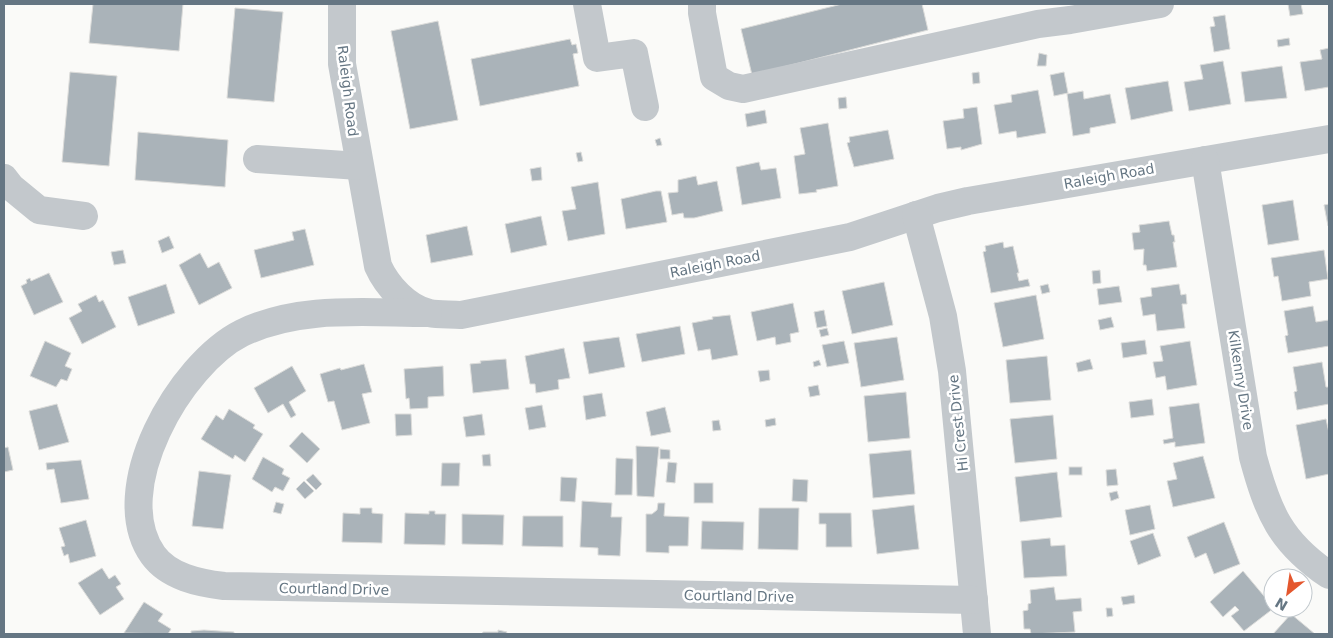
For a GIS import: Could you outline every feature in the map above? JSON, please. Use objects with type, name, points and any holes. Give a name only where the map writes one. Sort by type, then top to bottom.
[{"type":"street","name":"Raleigh Road","points":[[342,4],[342,64],[375,250],[384,279],[409,303],[428,313],[461,315],[850,237],[916,215],[968,201],[1329,139]]},
{"type":"street","points":[[587,4],[597,58],[634,53],[645,107]]},
{"type":"street","points":[[702,4],[714,77],[728,86],[743,90],[1038,24],[1160,4]]},
{"type":"street","points":[[256,159],[359,166]]},
{"type":"street","name":"Kilkenny Drive","points":[[1205,160],[1253,457],[1262,491],[1273,518],[1293,546],[1329,575]]},
{"type":"street","points":[[4,178],[11,187],[39,210],[84,216]]},
{"type":"street","name":"Hi Crest Drive","points":[[916,215],[943,316],[952,371],[977,634]]},
{"type":"street","name":"Courtland Drive","points":[[428,313],[308,313],[273,320],[241,334],[216,351],[192,376],[167,412],[152,444],[140,486],[138,513],[153,555],[168,568],[193,581],[224,586],[974,600]]},
{"type":"building","points":[[93,4],[183,4],[179,51],[89,43]]},
{"type":"building","points":[[842,4],[922,4],[928,30],[752,75],[741,29]]},
{"type":"building","points":[[1288,4],[1301,4],[1303,14],[1290,16]]},
{"type":"building","points":[[235,8],[283,12],[274,102],[227,98]]},
{"type":"building","points":[[1225,15],[1230,49],[1214,52],[1210,27],[1215,26],[1213,17]]},
{"type":"building","points":[[438,21],[458,120],[410,129],[391,31]]},
{"type":"building","points":[[1289,38],[1290,45],[1278,47],[1277,40]]},
{"type":"building","points":[[570,39],[572,45],[576,44],[578,53],[573,54],[579,86],[480,106],[471,59]]},
{"type":"building","points":[[1329,48],[1329,87],[1305,91],[1300,62],[1322,59],[1320,50]]},
{"type":"building","points":[[1039,53],[1047,55],[1046,66],[1037,66]]},
{"type":"building","points":[[1223,61],[1231,104],[1189,111],[1184,82],[1203,79],[1200,65]]},
{"type":"building","points":[[1282,66],[1287,98],[1245,102],[1241,72]]},
{"type":"building","points":[[70,72],[117,76],[109,166],[62,162]]},
{"type":"building","points":[[979,72],[980,83],[973,84],[972,73]]},
{"type":"building","points":[[1064,72],[1068,93],[1054,96],[1050,75]]},
{"type":"building","points":[[1168,81],[1173,111],[1131,120],[1125,88]]},
{"type":"building","points":[[1038,90],[1046,133],[1017,138],[1016,131],[999,134],[994,105],[1012,102],[1011,95]]},
{"type":"building","points":[[1083,91],[1084,99],[1110,94],[1116,123],[1090,128],[1090,133],[1073,136],[1067,94]]},
{"type":"building","points":[[846,97],[847,108],[839,109],[838,98]]},
{"type":"building","points":[[977,107],[982,144],[961,150],[961,147],[947,149],[943,121],[964,118],[963,109]]},
{"type":"building","points":[[765,110],[767,123],[747,127],[745,114]]},
{"type":"building","points":[[828,123],[838,186],[816,190],[817,192],[799,194],[794,156],[805,154],[800,128]]},
{"type":"building","points":[[888,130],[894,159],[854,167],[847,143],[850,142],[849,137]]},
{"type":"building","points":[[138,132],[228,140],[225,187],[135,180]]},
{"type":"building","points":[[660,138],[662,145],[657,146],[655,140]]},
{"type":"building","points":[[581,152],[583,161],[578,162],[576,153]]},
{"type":"building","points":[[759,162],[761,170],[776,168],[781,198],[742,205],[736,167]]},
{"type":"building","points":[[541,167],[542,180],[532,181],[530,169]]},
{"type":"building","points":[[696,176],[698,185],[717,181],[723,211],[694,218],[684,218],[683,213],[672,215],[668,193],[678,192],[678,180]]},
{"type":"building","points":[[598,182],[605,234],[568,241],[562,211],[576,209],[571,187]]},
{"type":"building","points":[[661,191],[667,222],[626,229],[621,199]]},
{"type":"building","points":[[1293,200],[1299,240],[1268,245],[1262,205]]},
{"type":"building","points":[[1329,204],[1329,225],[1328,226],[1324,205]]},
{"type":"building","points":[[541,216],[547,245],[511,253],[505,224]]},
{"type":"building","points":[[1169,221],[1172,235],[1174,235],[1175,242],[1173,242],[1177,267],[1147,271],[1146,265],[1143,265],[1144,249],[1134,250],[1132,233],[1140,232],[1139,225]]},
{"type":"building","points":[[467,226],[473,255],[431,263],[426,235]]},
{"type":"building","points":[[305,229],[314,265],[261,278],[254,250],[294,240],[292,232]]},
{"type":"building","points":[[169,236],[174,248],[162,253],[158,241]]},
{"type":"building","points":[[1003,242],[1004,248],[1013,246],[1019,281],[1028,279],[1030,286],[991,293],[983,252],[986,251],[985,246]]},
{"type":"building","points":[[123,250],[126,263],[114,265],[111,252]]},
{"type":"building","points":[[1324,250],[1328,279],[1309,282],[1311,296],[1282,301],[1278,276],[1274,277],[1271,258]]},
{"type":"building","points":[[200,253],[208,268],[219,262],[232,288],[199,305],[179,265]]},
{"type":"building","points":[[1100,270],[1101,283],[1093,284],[1092,271]]},
{"type":"building","points":[[49,273],[63,302],[34,315],[21,286],[27,283],[26,280],[30,278],[31,281]]},
{"type":"building","points":[[884,282],[893,325],[852,334],[842,291]]},
{"type":"building","points":[[166,284],[175,313],[138,326],[128,297]]},
{"type":"building","points":[[1048,284],[1050,292],[1042,294],[1040,286]]},
{"type":"building","points":[[1179,284],[1181,295],[1186,294],[1187,304],[1182,304],[1185,328],[1157,331],[1155,314],[1143,316],[1140,298],[1152,296],[1151,288]]},
{"type":"building","points":[[1119,286],[1122,302],[1099,305],[1097,289]]},
{"type":"building","points":[[96,295],[99,302],[103,300],[116,327],[82,344],[69,318],[82,311],[78,304]]},
{"type":"building","points":[[1036,295],[1044,339],[1003,347],[994,303]]},
{"type":"building","points":[[793,303],[799,332],[790,334],[791,342],[776,345],[775,337],[757,341],[751,312]]},
{"type":"building","points":[[1313,306],[1316,322],[1329,320],[1329,346],[1288,353],[1285,336],[1288,335],[1284,311]]},
{"type":"building","points":[[824,310],[827,326],[817,328],[814,312]]},
{"type":"building","points":[[730,315],[738,355],[712,360],[710,349],[698,351],[692,323],[713,319],[712,317]]},
{"type":"building","points":[[1111,317],[1114,327],[1100,330],[1098,320]]},
{"type":"building","points":[[680,326],[685,354],[642,362],[636,334]]},
{"type":"building","points":[[827,328],[829,335],[821,337],[819,330]]},
{"type":"building","points":[[619,337],[625,367],[589,374],[583,342]]},
{"type":"building","points":[[897,337],[904,380],[861,387],[854,343]]},
{"type":"building","points":[[1145,340],[1147,354],[1123,358],[1121,343]]},
{"type":"building","points":[[45,341],[71,353],[65,366],[72,369],[67,381],[61,379],[56,387],[30,376]]},
{"type":"building","points":[[844,341],[849,363],[827,367],[822,345]]},
{"type":"building","points":[[1190,341],[1197,385],[1167,390],[1165,376],[1156,378],[1153,362],[1163,361],[1160,346]]},
{"type":"building","points":[[564,348],[570,378],[558,380],[559,389],[536,393],[535,384],[530,384],[525,356]]},
{"type":"building","points":[[1047,356],[1051,400],[1010,403],[1006,360]]},
{"type":"building","points":[[506,359],[509,389],[473,393],[470,364],[481,363],[480,361]]},
{"type":"building","points":[[1090,359],[1093,369],[1078,372],[1076,363]]},
{"type":"building","points":[[819,360],[821,365],[814,367],[813,362]]},
{"type":"building","points":[[1322,362],[1326,387],[1329,387],[1329,404],[1297,410],[1294,392],[1297,391],[1293,367]]},
{"type":"building","points":[[364,364],[372,392],[362,394],[370,423],[342,430],[334,401],[328,402],[320,374]]},
{"type":"building","points":[[292,366],[306,391],[289,402],[296,415],[291,418],[283,404],[268,413],[254,388]]},
{"type":"building","points":[[443,366],[444,396],[428,397],[428,408],[410,409],[409,398],[406,399],[404,369]]},
{"type":"building","points":[[769,370],[770,380],[760,382],[758,371]]},
{"type":"building","points":[[818,385],[820,395],[810,397],[808,387]]},
{"type":"building","points":[[906,392],[910,438],[868,442],[864,396]]},
{"type":"building","points":[[602,393],[606,416],[586,420],[583,396]]},
{"type":"building","points":[[1152,399],[1154,415],[1131,418],[1129,402]]},
{"type":"building","points":[[1199,403],[1205,443],[1175,447],[1175,442],[1164,444],[1163,440],[1173,438],[1169,407]]},
{"type":"building","points":[[57,404],[69,442],[39,450],[29,411]]},
{"type":"building","points":[[542,405],[546,427],[529,430],[525,408]]},
{"type":"building","points":[[665,407],[671,432],[651,436],[646,412]]},
{"type":"building","points":[[229,409],[255,425],[253,428],[263,434],[245,462],[235,455],[233,459],[201,439],[216,415],[223,420]]},
{"type":"building","points":[[395,414],[411,414],[412,435],[396,436]]},
{"type":"building","points":[[482,414],[485,435],[466,437],[463,417]]},
{"type":"building","points":[[1053,415],[1057,459],[1015,463],[1010,419]]},
{"type":"building","points":[[775,418],[776,425],[766,427],[765,420]]},
{"type":"building","points":[[1326,419],[1329,433],[1329,474],[1306,479],[1296,425]]},
{"type":"building","points":[[719,420],[721,430],[713,431],[712,421]]},
{"type":"building","points":[[302,432],[320,449],[307,463],[289,446]]},
{"type":"building","points":[[636,446],[659,447],[654,497],[637,496]]},
{"type":"building","points":[[8,447],[13,470],[4,472],[4,448]]},
{"type":"building","points":[[660,449],[670,450],[670,459],[660,459]]},
{"type":"building","points":[[911,450],[915,494],[873,498],[869,454]]},
{"type":"building","points":[[490,454],[491,466],[483,466],[482,455]]},
{"type":"building","points":[[1203,456],[1215,498],[1173,507],[1167,481],[1177,479],[1173,463]]},
{"type":"building","points":[[263,457],[284,469],[282,474],[290,478],[283,491],[275,487],[272,492],[252,479]]},
{"type":"building","points":[[616,458],[633,459],[632,495],[615,495]]},
{"type":"building","points":[[81,460],[89,499],[61,503],[54,469],[47,470],[46,463]]},
{"type":"building","points":[[668,462],[677,463],[675,483],[666,482]]},
{"type":"building","points":[[442,463],[460,463],[459,486],[441,486]]},
{"type":"building","points":[[1069,467],[1082,467],[1082,475],[1069,475]]},
{"type":"building","points":[[1116,469],[1118,485],[1107,486],[1106,470]]},
{"type":"building","points":[[199,471],[231,475],[223,529],[192,526]]},
{"type":"building","points":[[1057,472],[1062,517],[1020,522],[1015,477]]},
{"type":"building","points":[[313,474],[322,484],[316,490],[306,480]]},
{"type":"building","points":[[561,477],[577,478],[575,502],[560,501]]},
{"type":"building","points":[[793,479],[808,480],[807,502],[792,501]]},
{"type":"building","points":[[304,481],[314,491],[305,499],[296,489]]},
{"type":"building","points":[[694,483],[713,483],[713,503],[694,503]]},
{"type":"building","points":[[1117,491],[1119,498],[1111,501],[1109,493]]},
{"type":"building","points":[[582,501],[612,503],[611,517],[622,517],[620,556],[598,555],[598,548],[580,547]]},
{"type":"building","points":[[276,502],[284,504],[281,514],[273,512]]},
{"type":"building","points":[[658,503],[665,503],[664,516],[689,517],[688,546],[669,546],[669,553],[646,552],[646,514],[652,514],[657,510]]},
{"type":"building","points":[[914,505],[919,549],[877,554],[872,510]]},
{"type":"building","points":[[1150,505],[1155,529],[1130,535],[1125,510]]},
{"type":"building","points":[[360,508],[372,508],[372,513],[383,514],[382,543],[342,542],[343,513],[360,514]]},
{"type":"building","points":[[759,508],[799,508],[798,550],[758,549]]},
{"type":"building","points":[[429,511],[435,511],[435,514],[446,514],[445,545],[404,544],[405,513],[429,514]]},
{"type":"building","points":[[819,513],[851,513],[852,547],[826,547],[826,524],[819,524]]},
{"type":"building","points":[[462,514],[504,515],[503,545],[462,544]]},
{"type":"building","points":[[523,516],[563,516],[563,547],[522,546]]},
{"type":"building","points":[[86,520],[96,556],[70,563],[68,554],[64,556],[61,547],[65,546],[59,528]]},
{"type":"building","points":[[702,521],[744,522],[743,550],[701,549]]},
{"type":"building","points":[[1224,522],[1240,564],[1214,574],[1206,553],[1195,558],[1187,537]]},
{"type":"building","points":[[1153,533],[1161,556],[1138,565],[1130,541]]},
{"type":"building","points":[[1050,538],[1051,546],[1065,545],[1067,576],[1024,578],[1021,541]]},
{"type":"building","points":[[102,568],[109,579],[115,575],[121,584],[116,587],[124,599],[100,615],[78,583]]},
{"type":"building","points":[[1243,571],[1263,595],[1263,616],[1244,631],[1231,616],[1239,610],[1235,606],[1223,617],[1210,602]]},
{"type":"building","points":[[1054,587],[1056,600],[1081,598],[1082,611],[1073,612],[1075,632],[1031,634],[1030,629],[1024,629],[1023,611],[1028,610],[1028,604],[1031,603],[1030,590]]},
{"type":"building","points":[[1134,595],[1135,603],[1123,605],[1121,597]]},
{"type":"building","points":[[144,602],[163,614],[158,621],[171,629],[168,634],[124,633]]},
{"type":"building","points":[[1106,608],[1112,608],[1113,616],[1107,617]]},
{"type":"building","points":[[1287,618],[1296,618],[1315,634],[1273,634]]},
{"type":"building","points":[[498,630],[507,632],[506,634],[482,634],[483,632],[498,632]]},
{"type":"building","points":[[191,631],[234,632],[234,634],[191,634]]}]
